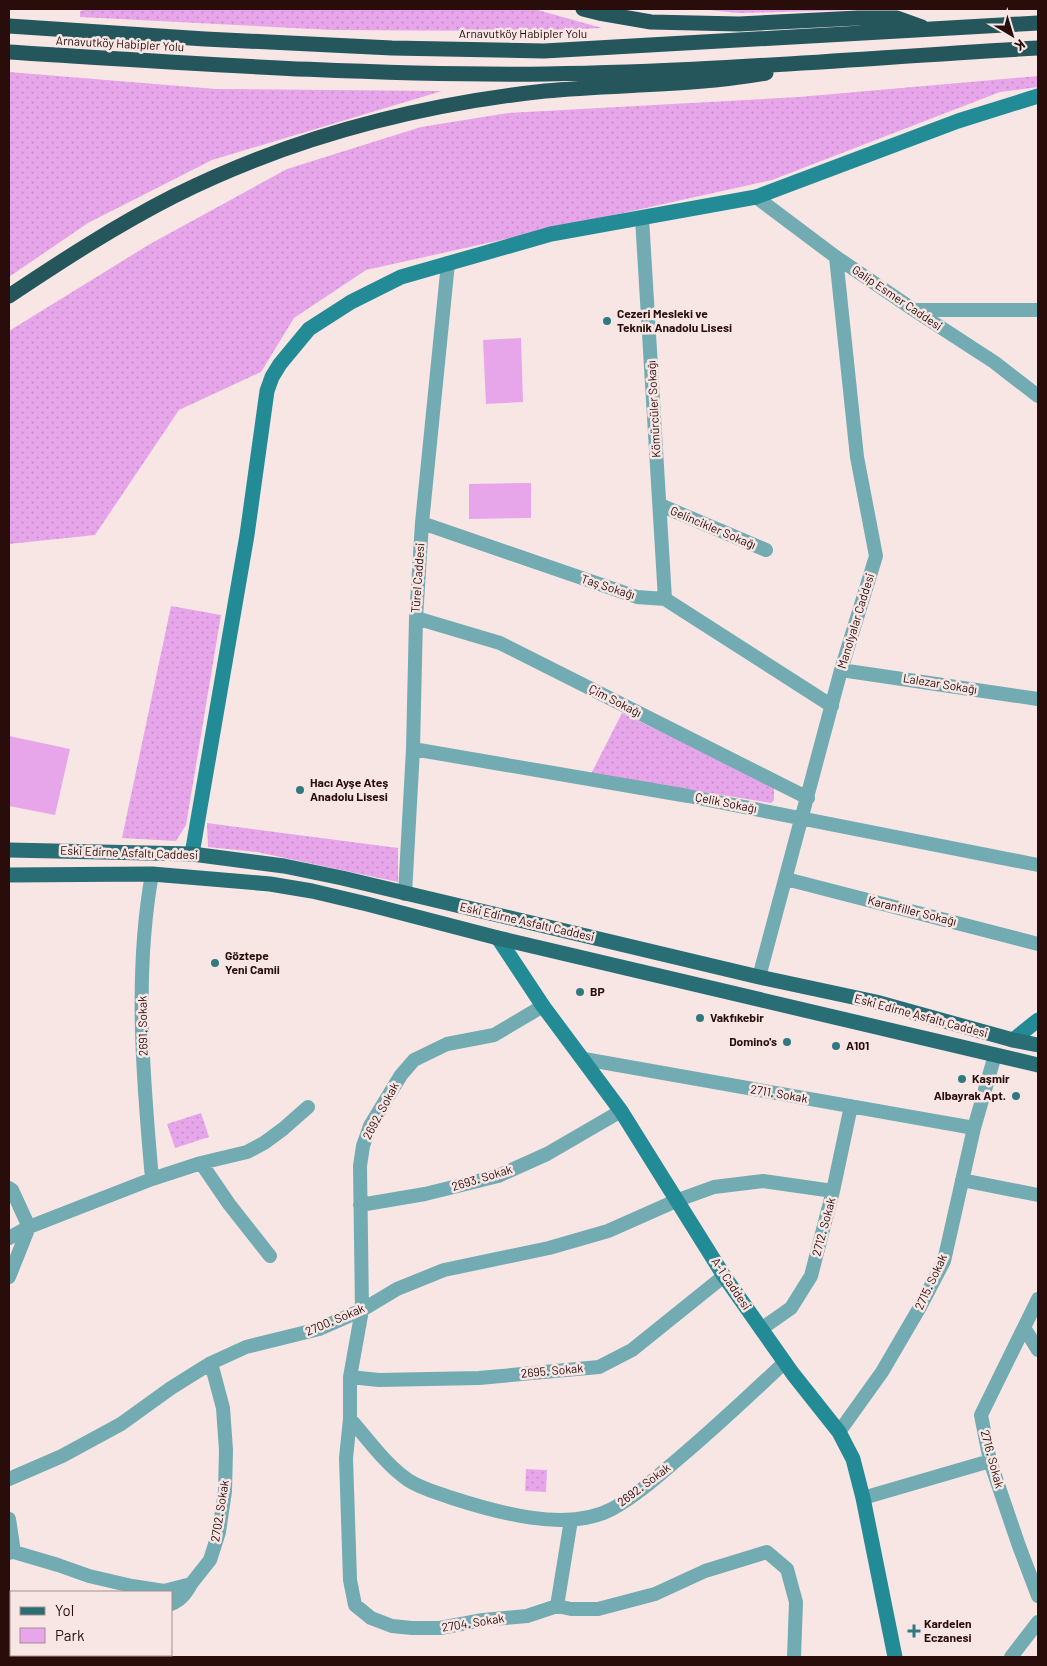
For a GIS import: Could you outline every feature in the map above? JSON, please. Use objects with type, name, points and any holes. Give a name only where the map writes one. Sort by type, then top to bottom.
[{"type":"highway","points":[[583,9],[651,22],[739,24],[897,18],[928,29]]},
{"type":"highway","name":"Arnavutköy Habipler Yolu","points":[[9,26],[382,48],[544,51],[1038,23]]},
{"type":"highway","name":"Arnavutköy Habipler Yolu","points":[[9,52],[394,73],[471,74],[631,72],[1038,48]]},
{"type":"highway","points":[[9,296],[72,254],[174,196],[225,172],[343,130],[421,111],[545,91],[734,78],[831,60]]},
{"type":"main road","name":"Eski Edirne Asfaltı Caddesi","points":[[9,850],[192,854],[284,866],[629,945],[759,977],[876,1002],[1013,1040],[1038,1045]]},
{"type":"main road","name":"Eski Edirne Asfaltı Caddesi","points":[[9,875],[152,874],[270,884],[312,891],[498,938],[1038,1065]]},
{"type":"main road","points":[[498,938],[505,918]]},
{"type":"main road","points":[[995,1055],[1013,1040]]},
{"type":"street","points":[[192,854],[247,535],[267,391],[272,377],[288,352],[309,329],[351,302],[401,278],[551,234],[756,197],[958,121],[1038,96]]},
{"type":"street","name":"Galip Esmer Caddesi","points":[[756,197],[836,257],[994,362],[1038,396]]},
{"type":"street","name":"Kömürcüler Sokağı","points":[[642,218],[665,599]]},
{"type":"street","name":"Manolyalar Caddesi","points":[[759,977],[841,670],[876,556],[857,457],[836,257]]},
{"type":"street","name":"Türel Caddesi","points":[[405,894],[413,749],[416,618],[422,523],[448,263]]},
{"type":"street","points":[[914,310],[1038,310]]},
{"type":"street","name":"Gelincikler Sokağı","points":[[660,505],[766,550]]},
{"type":"street","name":"Taş Sokağı","points":[[422,523],[637,597],[665,599],[832,706]]},
{"type":"street","name":"Çim Sokağı","points":[[416,618],[500,643],[808,798]]},
{"type":"street","name":"Lalezar Sokağı","points":[[841,670],[1038,699]]},
{"type":"street","name":"Çelik Sokağı","points":[[413,749],[688,796],[1038,865]]},
{"type":"street","name":"2691. Sokak","points":[[152,874],[146,908],[143,945],[142,1034],[144,1089],[152,1179]]},
{"type":"street","name":"Karanfiller Sokağı","points":[[786,879],[1038,944]]},
{"type":"street","name":"A-1 Caddesi","points":[[498,938],[543,1006],[621,1111],[724,1276],[785,1362],[839,1432],[853,1459],[863,1498],[895,1657]]},
{"type":"street","name":"2692. Sokak","points":[[362,1310],[360,1166],[370,1126],[401,1075],[414,1060],[447,1044],[494,1036],[543,1006]]},
{"type":"street","points":[[1013,1040],[1038,1020]]},
{"type":"street","name":"2715. Sokak","points":[[839,1432],[882,1372],[944,1261],[974,1128],[995,1055]]},
{"type":"street","name":"2711. Sokak","points":[[584,1060],[974,1128]]},
{"type":"street","points":[[9,1238],[30,1227],[152,1179],[201,1163],[247,1152],[264,1143],[283,1129],[308,1106]]},
{"type":"street","name":"2712. Sokak","points":[[761,1329],[791,1308],[811,1276],[833,1191],[851,1106]]},
{"type":"street","name":"2693. Sokak","points":[[360,1205],[425,1194],[498,1176],[547,1154],[621,1111]]},
{"type":"street","points":[[201,1163],[270,1256]]},
{"type":"street","points":[[962,1180],[1038,1195]]},
{"type":"street","name":"2700. Sokak","points":[[9,1479],[62,1456],[121,1424],[171,1388],[211,1363],[246,1347],[319,1329],[362,1310],[397,1289],[444,1270],[549,1248],[608,1231],[678,1200],[714,1187],[763,1181],[833,1191]]},
{"type":"street","points":[[9,1188],[12,1190],[30,1227],[9,1277]]},
{"type":"street","name":"2695. Sokak","points":[[350,1377],[379,1380],[479,1378],[599,1367],[632,1350],[724,1276]]},
{"type":"street","name":"2716. Sokak","points":[[1038,1300],[981,1415],[990,1461],[1018,1546],[1038,1596]]},
{"type":"street","name":"2704. Sokak","points":[[362,1310],[350,1377],[350,1419],[346,1458],[350,1580],[355,1605],[371,1618],[392,1626],[440,1628],[483,1620],[527,1616],[557,1606],[571,1609],[598,1609],[655,1594],[705,1571],[766,1552],[787,1569],[796,1602],[794,1657]]},
{"type":"street","points":[[1025,1328],[1038,1350]]},
{"type":"street","name":"2692. Sokak","points":[[350,1419],[390,1464],[407,1479],[421,1487],[512,1515],[536,1519],[571,1520],[610,1510],[634,1495],[707,1434],[785,1362]]},
{"type":"street","name":"2702. Sokak","points":[[172,1604],[186,1593],[210,1560],[219,1532],[225,1491],[226,1450],[223,1408],[211,1363]]},
{"type":"street","points":[[863,1498],[990,1461]]},
{"type":"street","points":[[9,1519],[11,1552],[89,1576],[132,1586],[164,1591],[191,1584]]},
{"type":"street","points":[[557,1606],[571,1520]]},
{"type":"street","points":[[1011,1657],[1038,1622]]},
{"type":"green space","points":[[87,9],[534,9],[602,28],[535,31],[332,30],[80,17],[80,11]]},
{"type":"green space","points":[[698,9],[887,9],[739,13]]},
{"type":"green space","points":[[9,72],[216,89],[442,91],[212,160],[88,223],[9,277]]},
{"type":"green space","points":[[1038,76],[1038,87],[1000,92],[772,180],[366,270],[294,318],[261,372],[179,410],[95,535],[9,544],[9,331],[150,244],[287,169],[421,127],[508,113],[799,97]]},
{"type":"green space","points":[[521,338],[523,402],[486,404],[483,340]]},
{"type":"green space","points":[[531,483],[531,518],[469,519],[469,484]]},
{"type":"green space","points":[[171,606],[221,615],[186,825],[176,841],[122,838]]},
{"type":"green space","points":[[622,713],[774,786],[774,800],[771,803],[591,774]]},
{"type":"green space","points":[[9,736],[70,749],[55,815],[9,806]]},
{"type":"green space","points":[[207,823],[398,848],[398,882],[257,852],[208,847]]},
{"type":"green space","points":[[201,1113],[209,1137],[175,1148],[167,1124]]},
{"type":"green space","points":[[526,1469],[547,1470],[546,1492],[525,1491]]},
{"type":"place","name":"Cezeri Mesleki ve Teknik Anadolu Lisesi","points":[[607,321]]},
{"type":"place","name":"Hacı Ayşe Ateş Anadolu Lisesi","points":[[300,790]]},
{"type":"place","name":"Göztepe Yeni Camii","points":[[215,963]]},
{"type":"place","name":"BP","points":[[580,992]]},
{"type":"place","name":"Vakfıkebir","points":[[700,1018]]},
{"type":"place","name":"Domino's","points":[[787,1042]]},
{"type":"place","name":"A101","points":[[836,1046]]},
{"type":"place","name":"Kaşmir","points":[[962,1079]]},
{"type":"place","name":"Albayrak Apt.","points":[[1016,1096]]},
{"type":"place","name":"Kardelen Eczanesi","points":[[914,1631]]}]
